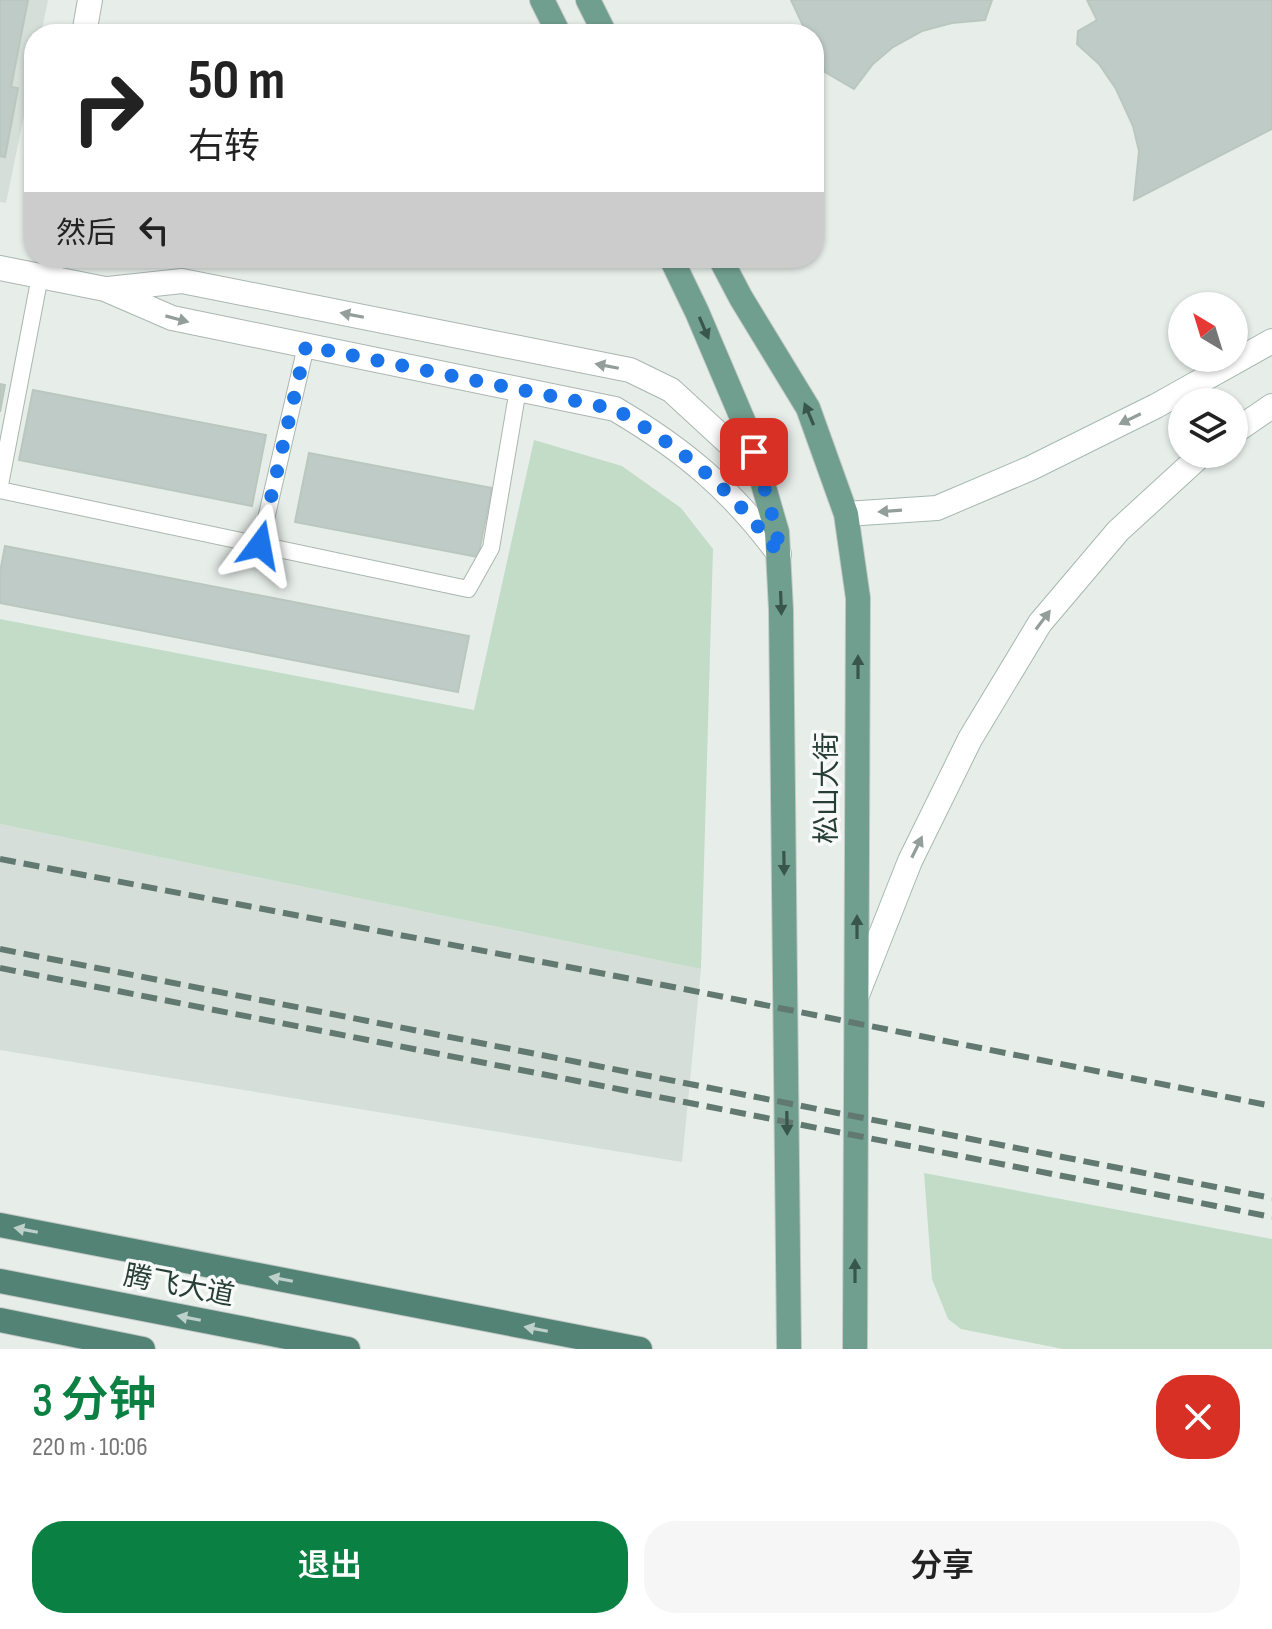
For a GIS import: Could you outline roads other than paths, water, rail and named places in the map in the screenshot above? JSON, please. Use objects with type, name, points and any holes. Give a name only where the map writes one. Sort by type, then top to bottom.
[{"type":"highway","points":[[0,1225],[640,1349]]},
{"type":"highway","name":"腾飞大道","points":[[0,1281],[348,1349]]},
{"type":"highway","points":[[0,1320],[143,1349]]},
{"type":"main road","points":[[542,0],[554,24]]},
{"type":"main road","points":[[588,0],[600,24]]},
{"type":"main road","name":"松山大街","points":[[676,268],[748,432],[777,532],[789,1349]]},
{"type":"main road","name":"松山大街","points":[[725,268],[808,408],[846,514],[858,598],[855,1349]]},
{"type":"street","points":[[86,24],[90,0]]},
{"type":"street","points":[[0,268],[24,267]]},
{"type":"street","points":[[45,268],[105,289],[172,318],[615,409],[695,461],[762,531],[779,554]]},
{"type":"street","points":[[105,289],[182,281],[630,370],[671,390],[760,472]]},
{"type":"street","points":[[846,514],[937,508],[1031,468],[1114,427],[1272,341]]},
{"type":"street","points":[[1248,422],[1272,406]]},
{"type":"street","points":[[856,997],[910,861],[943,793],[970,739],[1040,623],[1118,531],[1187,468]]},
{"type":"lane","points":[[42,268],[0,487],[468,589],[491,548],[518,389]]},
{"type":"lane","points":[[260,545],[306,346]]},
{"type":"railway","points":[[0,859],[684,989],[1272,1106]]},
{"type":"railway","points":[[0,949],[1272,1198]]},
{"type":"railway","points":[[0,968],[1272,1217]]}]
